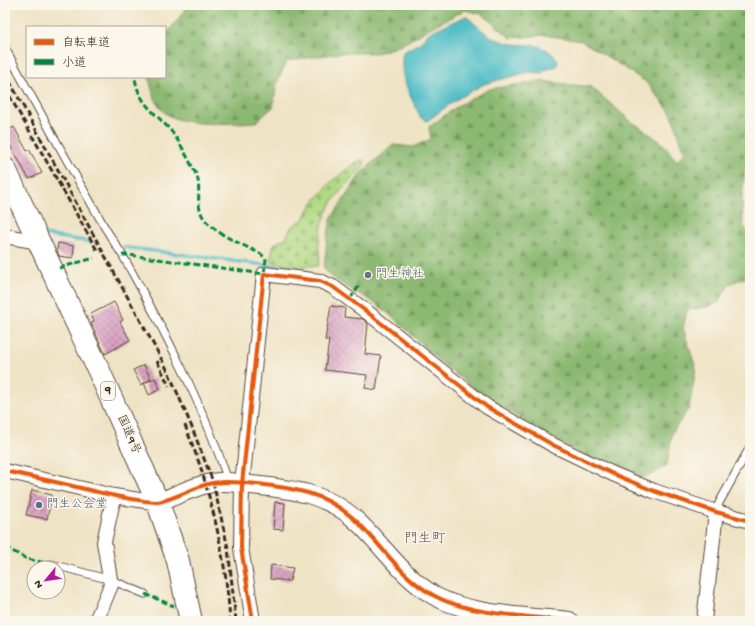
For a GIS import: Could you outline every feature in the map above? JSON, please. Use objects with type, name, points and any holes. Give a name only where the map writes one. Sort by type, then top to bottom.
[{"type":"highway","name":"国道9号","points":[[5,169],[158,503],[178,561],[191,621]]},
{"type":"street","points":[[5,236],[39,242]]},
{"type":"street","points":[[253,621],[241,548],[235,483],[264,274],[320,281],[333,288],[367,312],[487,407],[513,423],[613,474],[717,508],[750,521]]},
{"type":"street","points":[[5,471],[114,496],[158,503],[206,484],[219,482],[294,490],[323,499],[336,505],[360,524],[415,583],[440,598],[472,608],[569,621]]},
{"type":"street","points":[[96,621],[111,580],[104,542],[114,496]]},
{"type":"street","points":[[704,621],[717,508]]},
{"type":"lane","points":[[5,48],[58,147],[122,255],[168,342],[190,388],[221,460],[235,483]]},
{"type":"lane","points":[[717,508],[750,447]]},
{"type":"lane","points":[[66,568],[111,580],[145,594]]},
{"type":"green space","points":[[189,5],[750,5],[750,163],[745,169],[742,198],[743,226],[750,234],[750,276],[729,284],[719,302],[707,307],[687,310],[683,328],[696,369],[689,408],[672,433],[667,465],[651,475],[640,477],[619,473],[586,458],[479,391],[449,369],[384,310],[369,299],[342,284],[324,269],[331,219],[361,173],[393,145],[413,147],[431,139],[429,127],[459,105],[490,89],[541,81],[591,87],[628,119],[661,142],[677,161],[685,153],[671,113],[646,82],[582,41],[545,35],[511,38],[482,14],[465,10],[426,30],[402,45],[377,53],[340,53],[287,61],[277,83],[273,107],[256,122],[222,124],[196,123],[174,118],[165,113],[159,106],[154,96],[149,78],[166,78],[166,35]]},
{"type":"green space","points":[[362,160],[365,162],[362,168],[333,200],[325,217],[319,241],[318,266],[295,266],[270,262],[274,244],[286,238],[291,227],[304,219],[312,204],[332,181],[356,162]]},
{"type":"water","points":[[466,16],[482,30],[496,39],[510,43],[544,48],[558,60],[557,66],[545,70],[542,73],[528,72],[484,84],[457,99],[427,121],[421,118],[406,86],[402,70],[403,52],[421,42],[430,32]]},
{"type":"building","points":[[14,127],[27,151],[29,149],[42,173],[29,179],[5,136],[5,132]]},
{"type":"building","points":[[58,243],[74,246],[73,258],[59,256],[57,250]]},
{"type":"building","points":[[114,302],[123,320],[120,322],[130,340],[105,354],[91,323],[94,321],[91,314]]},
{"type":"building","points":[[331,306],[345,308],[344,317],[363,319],[368,324],[365,354],[381,356],[376,390],[365,388],[367,375],[325,370],[329,340],[325,340]]},
{"type":"building","points":[[144,365],[151,379],[141,385],[133,370]]},
{"type":"building","points":[[155,378],[160,389],[149,395],[144,383]]},
{"type":"building","name":"門生公会堂","points":[[32,490],[52,495],[47,519],[26,515]]},
{"type":"building","points":[[275,502],[285,503],[283,530],[273,529]]},
{"type":"building","points":[[271,565],[293,568],[290,581],[270,579]]},
{"type":"waterway","points":[[45,235],[91,242]]},
{"type":"waterway","points":[[123,247],[297,269],[311,274]]},
{"type":"railway","points":[[5,73],[168,371],[191,425],[213,482],[228,548],[236,621]]},
{"type":"railway","points":[[5,88],[98,252]]},
{"type":"railway","points":[[157,361],[169,386]]},
{"type":"railway","points":[[185,425],[202,470],[219,536],[225,570],[230,621]]},
{"type":"marked path","points":[[122,255],[264,274],[266,259],[261,254],[220,232],[203,217],[199,205],[199,185],[196,174],[175,136],[150,110],[140,96],[135,78]]},
{"type":"marked path","points":[[59,268],[94,258]]},
{"type":"marked path","points":[[350,299],[359,286]]},
{"type":"marked path","points":[[5,547],[32,560]]},
{"type":"marked path","points":[[145,594],[174,606]]},
{"type":"cycle path","points":[[253,621],[241,548],[242,484],[264,274],[320,281],[333,287],[487,407],[553,445],[613,474],[654,491],[716,512],[750,521]]},
{"type":"cycle path","points":[[5,471],[114,496],[156,502],[161,502],[202,486],[217,482],[258,484],[308,493],[329,501],[346,513],[361,526],[401,570],[433,595],[447,602],[463,607],[499,614],[569,621]]},
{"type":"place","name":"門生神社","points":[[368,275]]},
{"type":"place","name":"門生公会堂","points":[[39,505]]},
{"type":"district","name":"門生町","points":[[425,539]]}]
